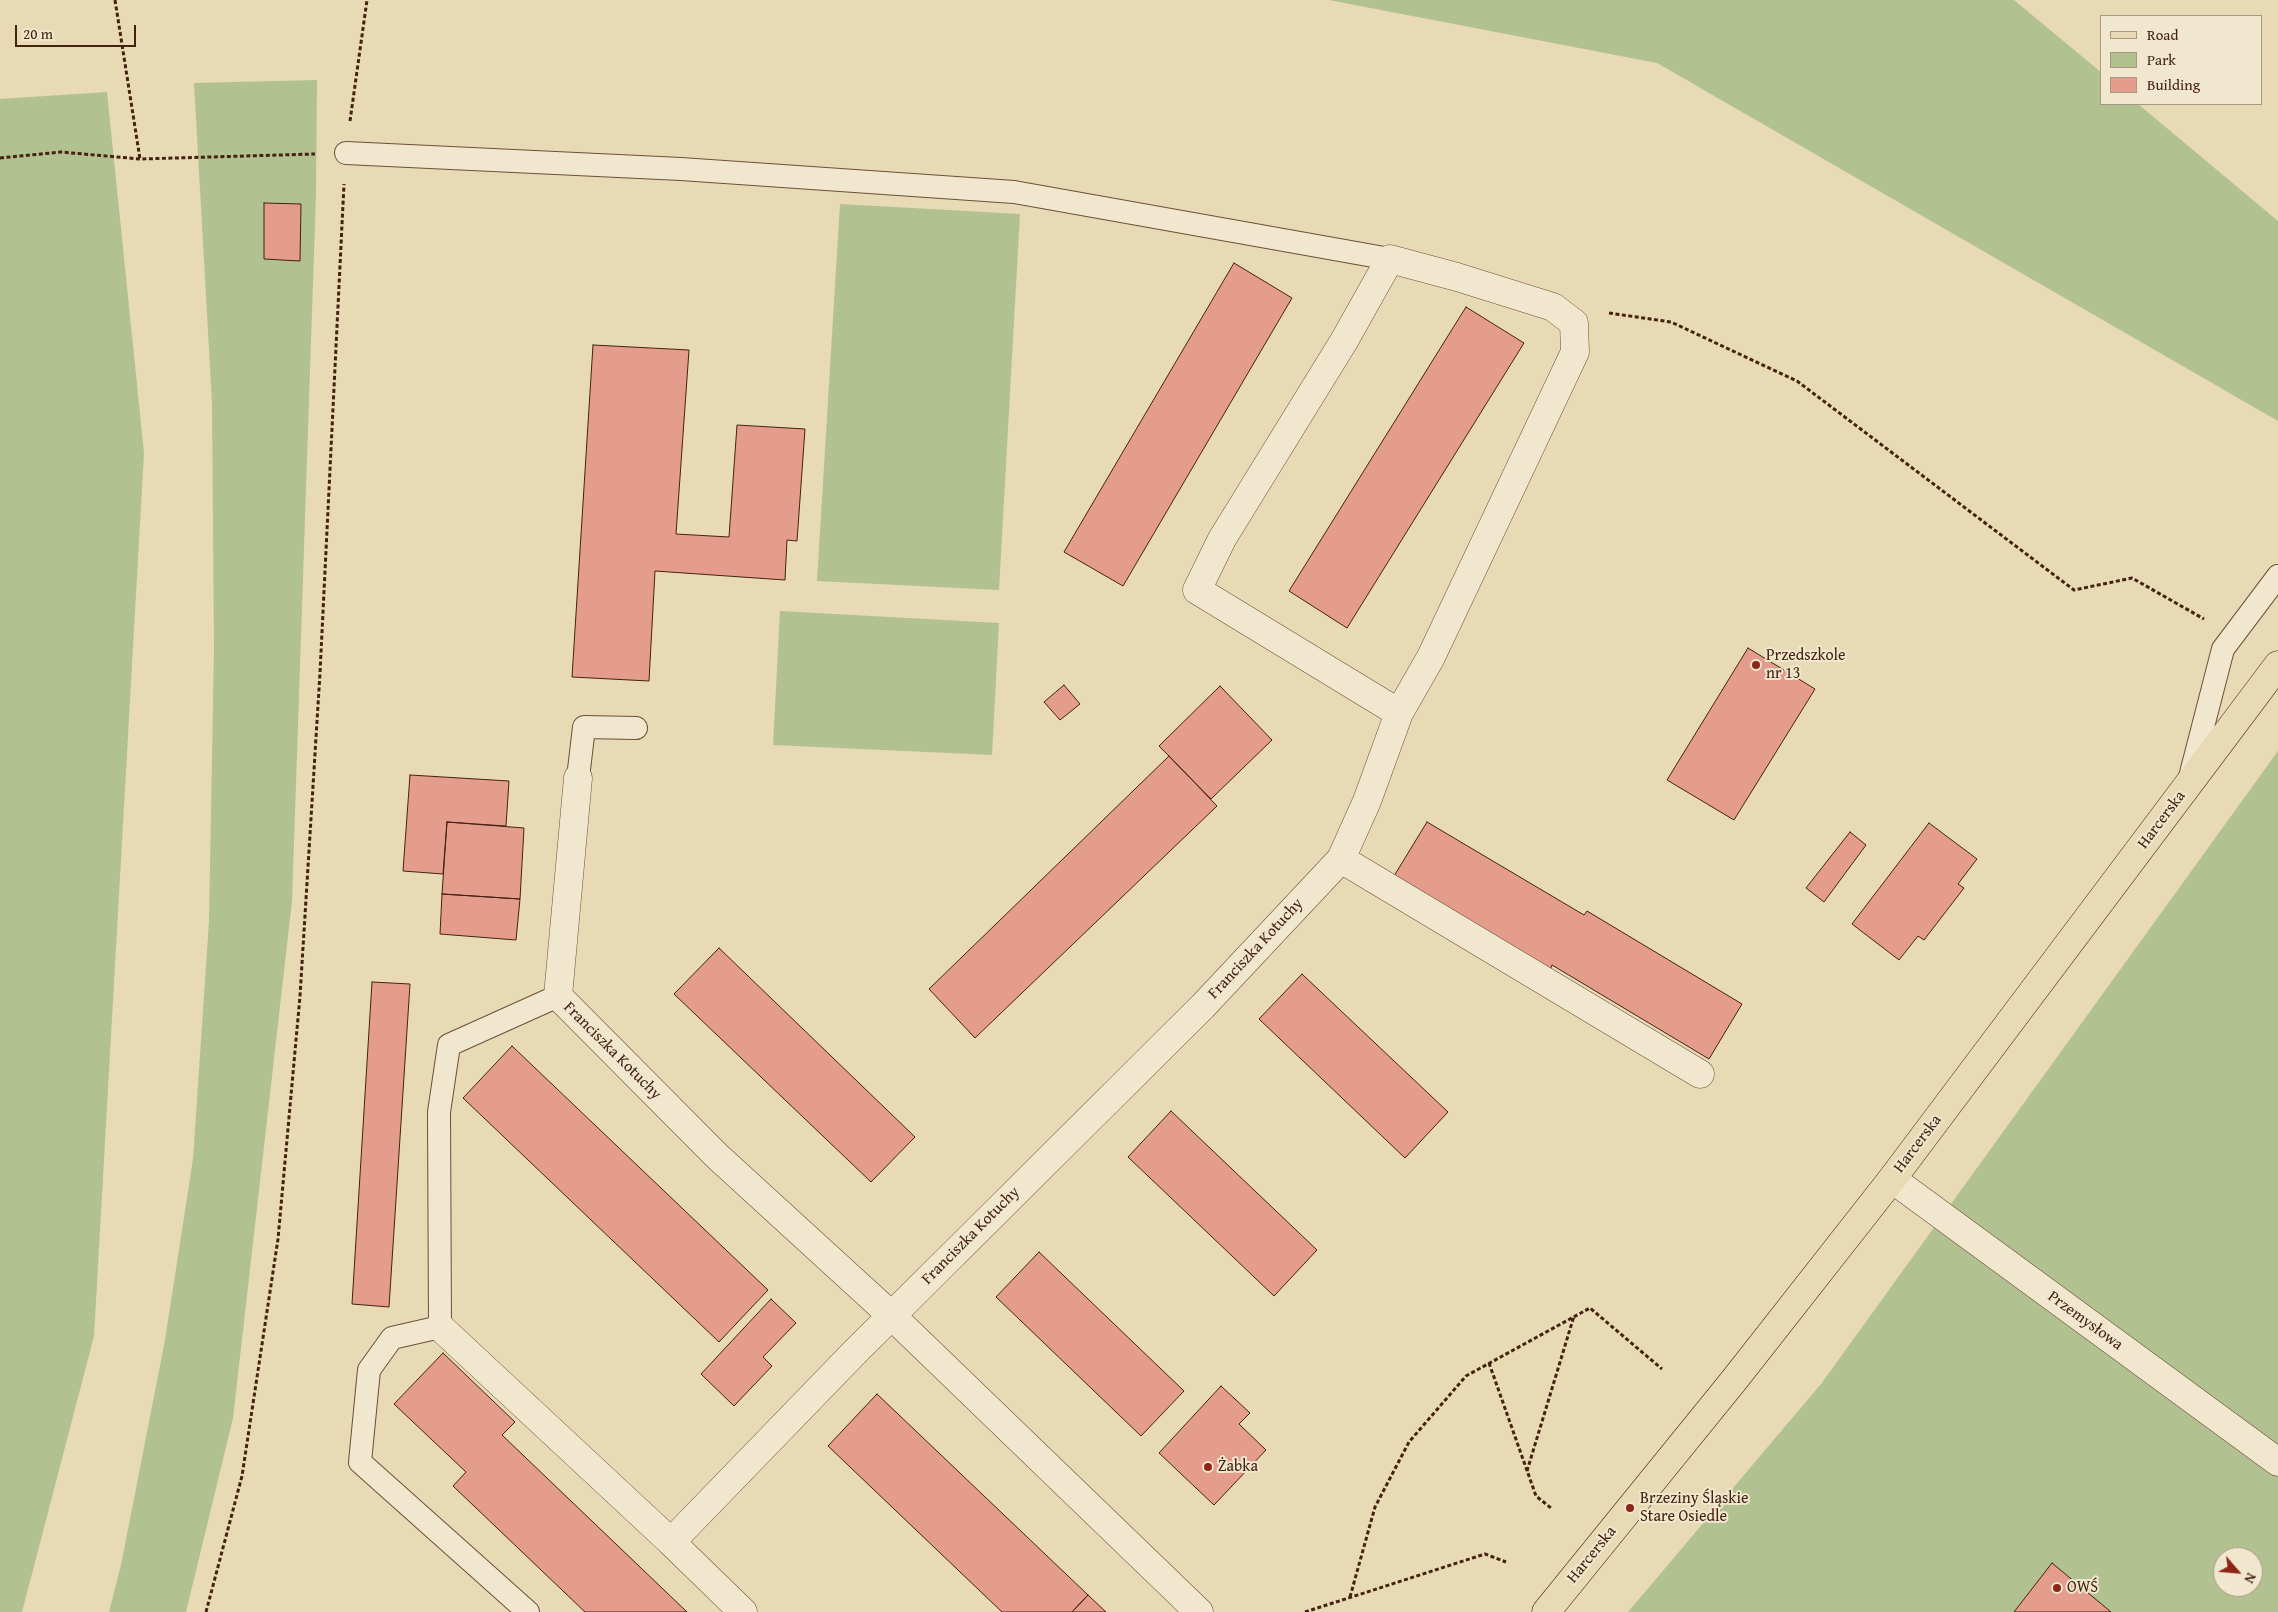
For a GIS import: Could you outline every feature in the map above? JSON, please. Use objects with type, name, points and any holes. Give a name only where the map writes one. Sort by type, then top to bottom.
[{"type":"main road","name":"Harcerska","points":[[1546,1612],[1735,1379],[1892,1179],[2278,665]]},
{"type":"street","points":[[1399,713],[1197,590],[1222,538],[1344,341],[1390,259],[1457,277],[1553,307],[1574,323]]},
{"type":"street","name":"Franciszka Kotuchy","points":[[671,1542],[748,1461],[1049,1157],[1203,1006],[1341,859],[1367,801],[1399,713],[1431,656],[1575,352],[1574,323]]},
{"type":"street","name":"Franciszka Kotuchy","points":[[578,778],[558,996],[718,1156],[892,1316],[1199,1612]]},
{"type":"street","points":[[1341,859],[1700,1074]]},
{"type":"street","name":"Przemysłowa","points":[[1892,1179],[2278,1462]]},
{"type":"street","points":[[440,1328],[671,1542],[743,1612]]},
{"type":"lane","points":[[346,153],[681,169],[1014,192],[1390,259]]},
{"type":"lane","points":[[2189,783],[2223,649],[2278,576]]},
{"type":"lane","points":[[578,778],[584,727],[636,728]]},
{"type":"lane","points":[[528,1612],[360,1462],[370,1370],[392,1338],[440,1328],[439,1112],[449,1045],[558,996]]},
{"type":"path","points":[[115,0],[140,159]]},
{"type":"path","points":[[206,1612],[242,1476],[278,1239],[300,996],[320,673],[346,153],[366,0]]},
{"type":"path","points":[[0,158],[61,152],[140,159],[346,153]]},
{"type":"path","points":[[1574,323],[1594,312],[1671,322],[1797,381],[2074,590],[2132,578],[2233,636]]},
{"type":"path","points":[[1350,1597],[1376,1507],[1410,1442],[1466,1376],[1590,1308],[1662,1369]]},
{"type":"path","points":[[1527,1471],[1574,1316]]},
{"type":"path","points":[[1489,1363],[1536,1496],[1551,1508]]},
{"type":"path","points":[[1305,1612],[1318,1610],[1350,1597],[1485,1554],[1506,1562]]},
{"type":"green space","points":[[1329,0],[2014,0],[2100,71],[2100,105],[2139,105],[2278,221],[2278,421],[1657,63]]},
{"type":"green space","points":[[317,80],[316,194],[292,901],[233,1418],[186,1612],[109,1612],[121,1565],[165,1340],[193,1159],[209,921],[214,648],[212,402],[194,83]]},
{"type":"green space","points":[[107,92],[144,453],[94,1336],[22,1612],[0,1612],[0,99]]},
{"type":"green space","points":[[840,204],[1020,214],[999,590],[817,581]]},
{"type":"green space","points":[[780,611],[999,623],[992,755],[773,745]]},
{"type":"green space","points":[[2278,751],[2278,1612],[1628,1612],[1821,1384]]},
{"type":"building","points":[[264,203],[301,204],[300,261],[264,259]]},
{"type":"building","points":[[1234,263],[1292,298],[1123,586],[1064,552]]},
{"type":"building","points":[[1466,307],[1524,343],[1347,628],[1289,591]]},
{"type":"building","points":[[593,345],[689,350],[676,534],[729,537],[737,425],[805,429],[797,541],[787,540],[785,580],[655,571],[649,681],[572,677]]},
{"type":"building","points":[[1748,648],[1815,689],[1734,820],[1667,780]]},
{"type":"building","points":[[1064,685],[1080,704],[1060,720],[1044,702]]},
{"type":"building","points":[[1220,686],[1272,740],[1211,799],[1159,746]]},
{"type":"building","points":[[1169,756],[1217,806],[975,1038],[929,989]]},
{"type":"building","points":[[410,775],[509,781],[506,826],[447,822],[443,874],[403,871]]},
{"type":"building","points":[[447,822],[524,828],[520,899],[442,894]]},
{"type":"building","points":[[1427,822],[1584,915],[1587,911],[1742,1004],[1709,1059],[1552,965],[1550,970],[1394,876]]},
{"type":"building","points":[[1929,823],[1977,859],[1958,884],[1964,888],[1924,940],[1918,936],[1899,960],[1852,924]]},
{"type":"building","points":[[1850,832],[1866,845],[1824,902],[1806,888]]},
{"type":"building","points":[[442,894],[520,899],[516,940],[440,934]]},
{"type":"building","points":[[719,948],[915,1137],[871,1182],[674,994]]},
{"type":"building","points":[[1302,974],[1448,1112],[1405,1158],[1259,1019]]},
{"type":"building","points":[[372,982],[410,984],[389,1307],[352,1304]]},
{"type":"building","points":[[512,1046],[768,1290],[719,1342],[463,1098]]},
{"type":"building","points":[[1171,1111],[1317,1250],[1274,1296],[1128,1157]]},
{"type":"building","points":[[1039,1252],[1184,1391],[1141,1436],[996,1297]]},
{"type":"building","points":[[771,1299],[796,1323],[763,1357],[772,1366],[734,1406],[701,1374]]},
{"type":"building","points":[[443,1353],[515,1422],[502,1435],[687,1612],[585,1612],[453,1486],[466,1472],[394,1404]]},
{"type":"building","points":[[1221,1386],[1250,1413],[1239,1424],[1266,1450],[1214,1505],[1159,1453]]},
{"type":"building","points":[[877,1394],[1088,1595],[1072,1612],[1002,1612],[828,1446]]},
{"type":"building","name":"OWŚ","points":[[2052,1563],[2111,1612],[2014,1612]]},
{"type":"building","points":[[1088,1595],[1106,1612],[1072,1612]]},
{"type":"place","name":"Przedszkole nr 13","points":[[1756,665]]},
{"type":"place","name":"Żabka","points":[[1208,1467]]},
{"type":"place","name":"Brzeziny Śląskie Stare Osiedle","points":[[1630,1508]]},
{"type":"place","name":"OWŚ","points":[[2057,1588]]}]
